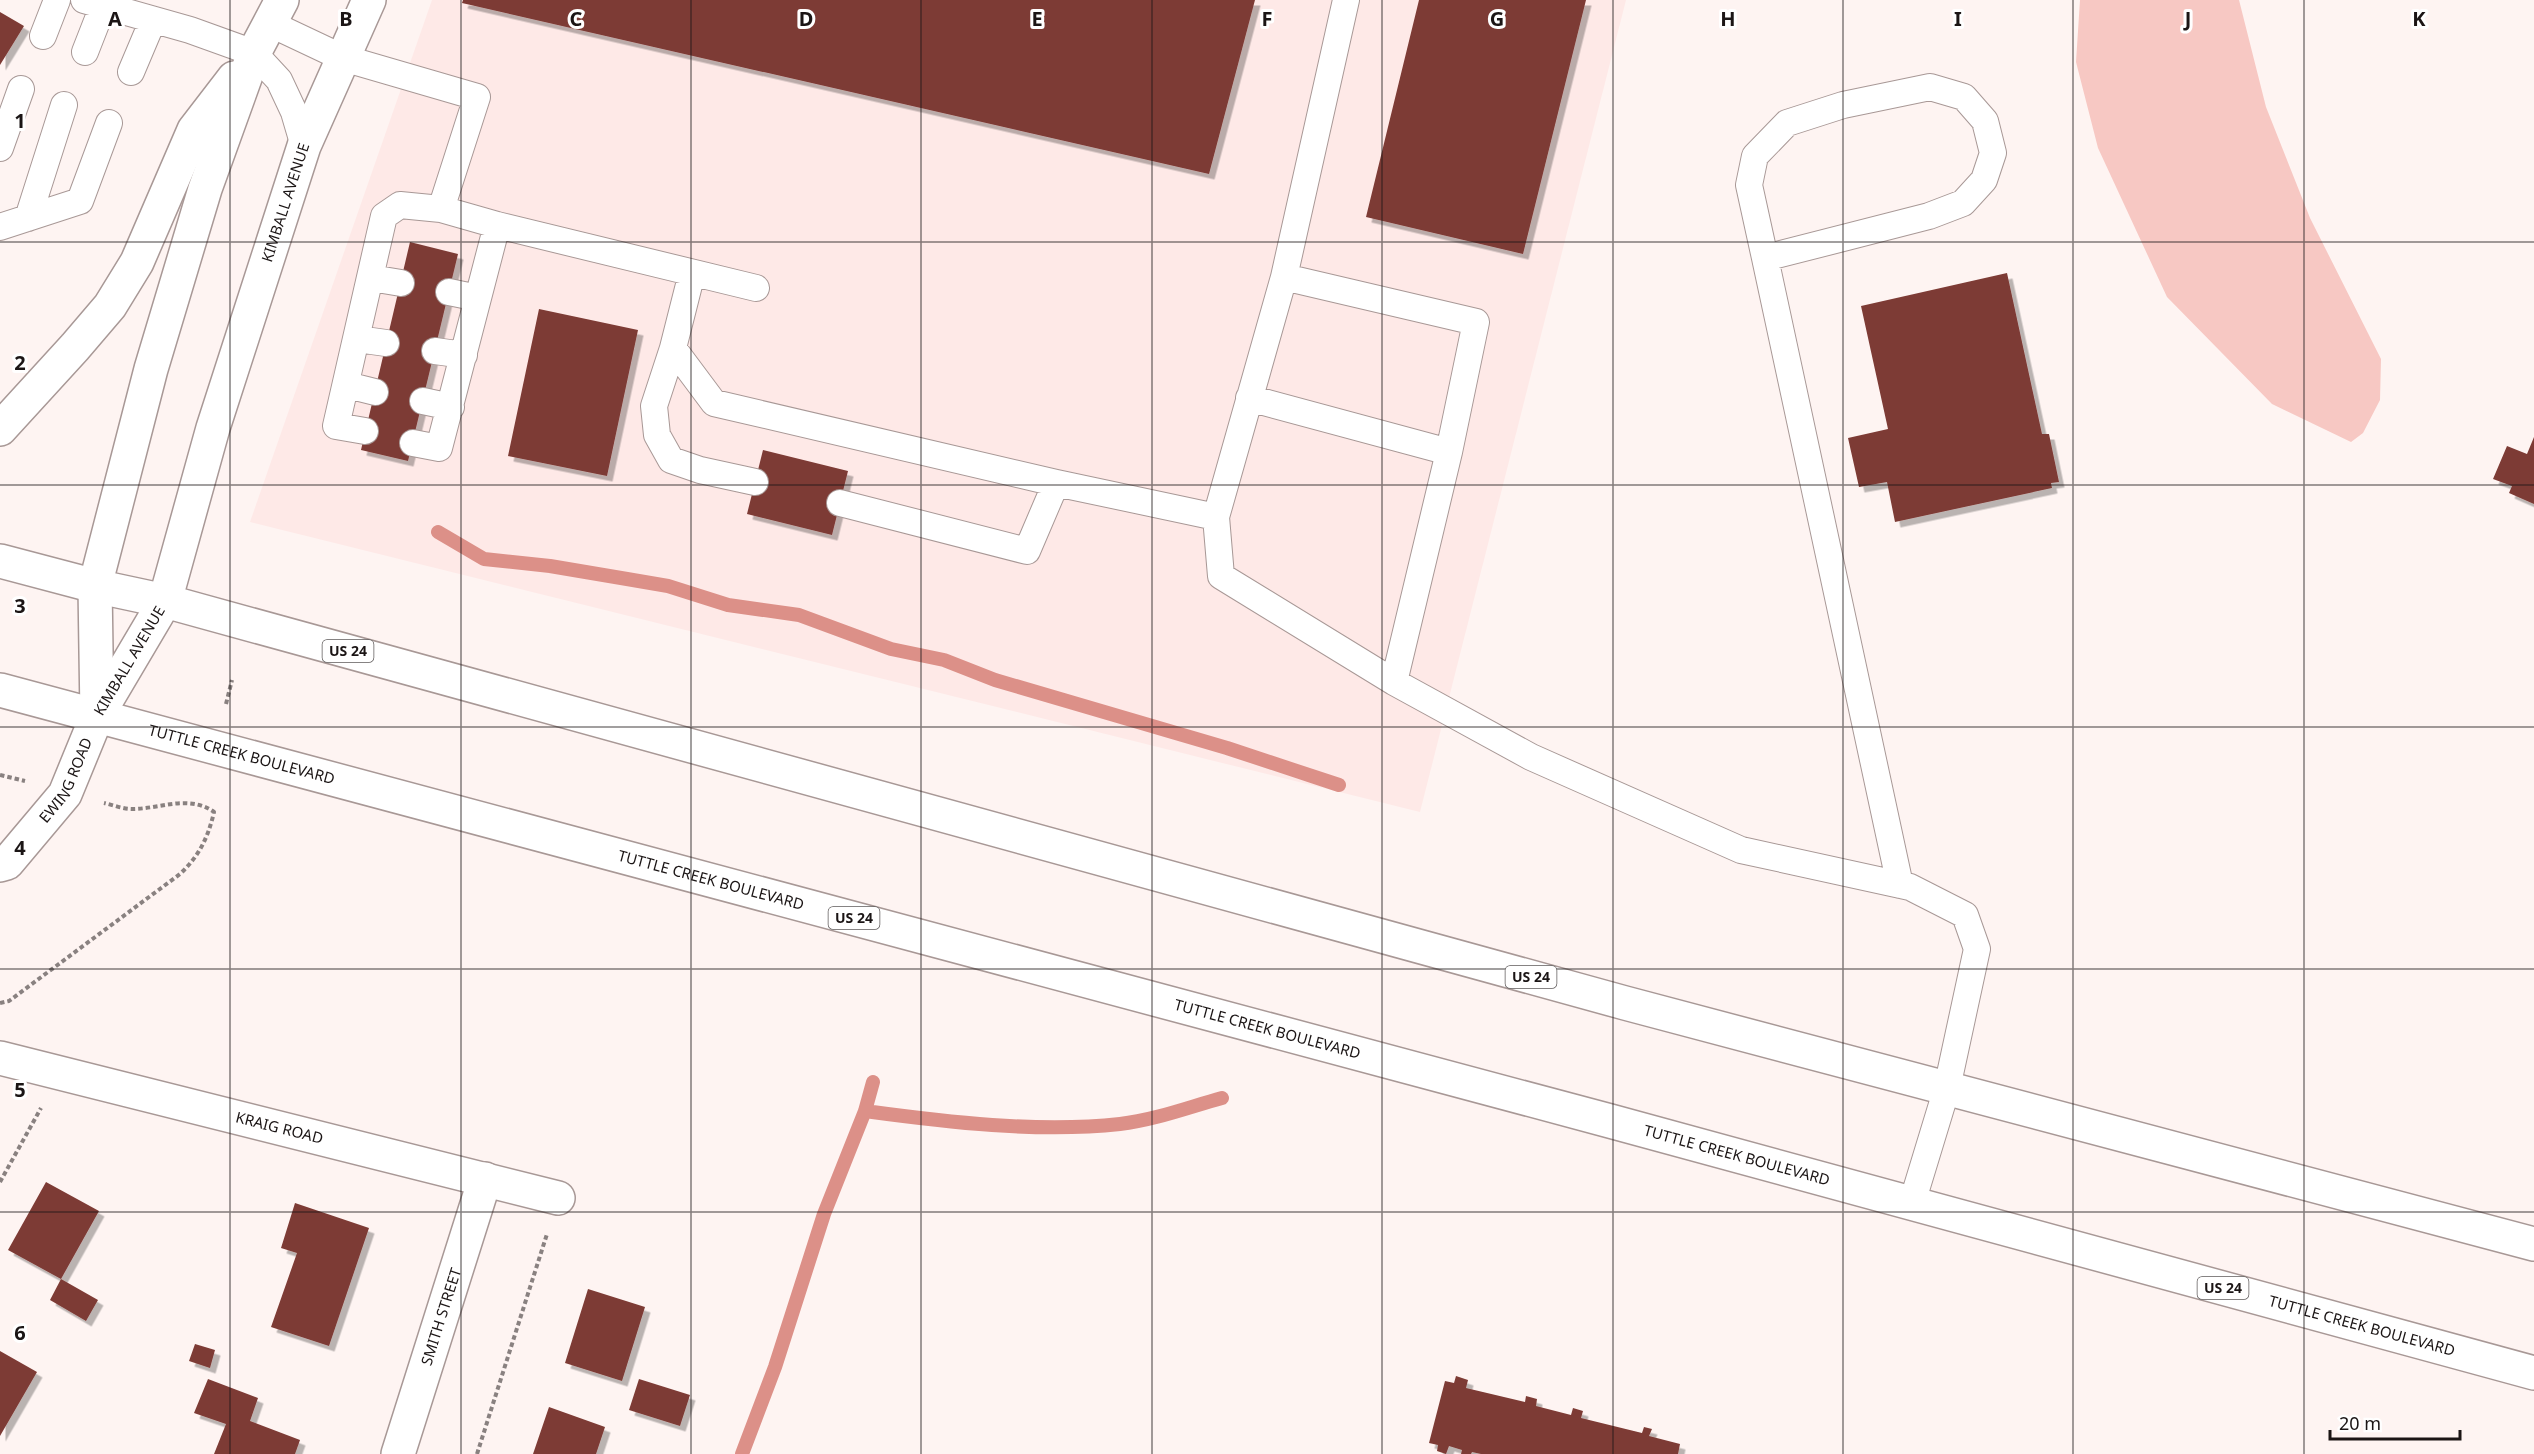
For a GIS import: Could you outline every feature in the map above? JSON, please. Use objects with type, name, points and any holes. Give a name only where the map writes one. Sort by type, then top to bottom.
[{"type":"main road","name":"KIMBALL AVENUE","points":[[97,716],[165,601],[213,428],[304,146],[369,0]]},
{"type":"main road","name":"KIMBALL AVENUE","points":[[97,716],[95,586],[151,369],[205,189],[254,53],[276,12]]},
{"type":"main road","points":[[0,429],[110,306],[137,262],[194,130],[254,53]]},
{"type":"main road","name":"US 24","points":[[0,561],[95,586],[165,601],[1613,1000],[2534,1244]]},
{"type":"main road","name":"TUTTLE CREEK BOULEVARD","points":[[0,690],[1912,1203],[2534,1373]]},
{"type":"main road","name":"EWING ROAD","points":[[0,865],[6,862],[65,794],[97,716]]},
{"type":"main road","name":"KRAIG ROAD","points":[[0,1058],[558,1198]]},
{"type":"main road","name":"SMITH STREET","points":[[398,1454],[485,1179]]},
{"type":"lane","points":[[43,36],[57,0]]},
{"type":"lane","points":[[1346,0],[1284,277],[1216,517],[1221,576],[1394,682],[1531,757],[1741,850],[1910,887],[1965,915],[1977,949],[1947,1088],[1912,1203]]},
{"type":"lane","points":[[85,52],[110,4],[254,53],[279,80],[294,112],[304,146]]},
{"type":"lane","points":[[276,12],[343,58],[477,97],[441,209]]},
{"type":"lane","points":[[131,72],[153,20]]},
{"type":"lane","points":[[1765,258],[1929,216],[1963,203],[1984,180],[1994,153],[1985,121],[1964,97],[1930,87],[1843,105],[1787,123],[1755,156],[1749,185],[1900,885]]},
{"type":"lane","points":[[0,148],[21,89]]},
{"type":"lane","points":[[28,218],[64,105]]},
{"type":"lane","points":[[0,227],[80,201],[109,123]]},
{"type":"lane","points":[[365,431],[336,426],[384,216],[400,205],[441,209],[497,225],[756,288]]},
{"type":"lane","points":[[413,442],[439,448],[497,225]]},
{"type":"lane","points":[[692,273],[673,348],[654,406],[657,435],[671,460],[700,470],[755,482]]},
{"type":"lane","points":[[1284,277],[1476,322],[1449,452],[1394,682]]},
{"type":"lane","points":[[371,278],[401,283]]},
{"type":"lane","points":[[449,292],[478,298]]},
{"type":"lane","points":[[357,339],[386,343]]},
{"type":"lane","points":[[673,348],[714,403],[1056,483],[1216,517]]},
{"type":"lane","points":[[435,351],[464,355]]},
{"type":"lane","points":[[347,385],[375,392]]},
{"type":"lane","points":[[1250,398],[1449,452]]},
{"type":"lane","points":[[423,401],[451,408]]},
{"type":"lane","points":[[840,503],[1027,551],[1056,483]]},
{"type":"path","points":[[226,704],[232,681]]},
{"type":"path","points":[[0,775],[11,777]]},
{"type":"path","points":[[0,1003],[9,1001],[180,874],[195,860],[206,842],[214,812],[204,806]]},
{"type":"path","points":[[0,1182],[58,1072]]},
{"type":"path","points":[[477,1454],[558,1198]]},
{"type":"shaded area","points":[[432,0],[1626,0],[1420,812],[250,522]]},
{"type":"shaded area","points":[[2080,0],[2239,0],[2266,107],[2310,218],[2381,359],[2380,400],[2363,433],[2351,442],[2272,404],[2167,297],[2098,148],[2076,62]]},
{"type":"building","points":[[463,0],[1255,0],[1209,174],[462,3]]},
{"type":"building","points":[[1419,0],[1586,0],[1523,254],[1366,217]]},
{"type":"building","points":[[0,12],[24,26],[0,65]]},
{"type":"building","points":[[410,242],[458,254],[408,461],[361,450]]},
{"type":"building","points":[[2007,273],[2042,434],[2049,434],[2059,482],[2051,483],[2052,488],[1895,522],[1887,482],[1859,487],[1848,438],[1888,429],[1861,306]]},
{"type":"building","points":[[539,309],[638,330],[607,476],[508,456]]},
{"type":"building","points":[[2534,437],[2534,504],[2509,493],[2512,486],[2493,479],[2507,446],[2527,454]]},
{"type":"building","points":[[763,450],[848,471],[832,535],[747,514]]},
{"type":"building","points":[[46,1182],[99,1211],[61,1279],[8,1250]]},
{"type":"building","points":[[295,1203],[369,1228],[329,1346],[271,1327],[297,1253],[281,1248]]},
{"type":"building","points":[[61,1279],[98,1300],[86,1321],[50,1300]]},
{"type":"building","points":[[588,1289],[645,1307],[622,1381],[565,1363]]},
{"type":"building","points":[[195,1344],[215,1350],[210,1368],[189,1361]]},
{"type":"building","points":[[0,1351],[37,1372],[0,1436]]},
{"type":"building","points":[[1456,1376],[1468,1380],[1466,1388],[1525,1402],[1526,1396],[1537,1399],[1536,1406],[1571,1415],[1573,1408],[1583,1411],[1581,1418],[1642,1433],[1644,1427],[1652,1429],[1649,1436],[1680,1444],[1678,1454],[1481,1454],[1472,1452],[1461,1454],[1462,1450],[1449,1446],[1446,1454],[1437,1451],[1438,1445],[1429,1443],[1445,1381],[1454,1383]]},
{"type":"building","points":[[208,1379],[258,1398],[250,1421],[300,1440],[295,1454],[214,1454],[226,1424],[194,1413]]},
{"type":"building","points":[[639,1379],[690,1395],[680,1426],[629,1410]]},
{"type":"building","points":[[549,1407],[605,1427],[596,1454],[533,1454]]},
{"type":"waterway","points":[[438,532],[484,559],[550,566],[668,586],[728,605],[799,615],[891,649],[944,660],[995,680],[1227,748],[1339,785]]},
{"type":"waterway","points":[[742,1454],[775,1367],[824,1214],[865,1111],[873,1082]]},
{"type":"waterway","points":[[865,1111],[992,1125],[1089,1126],[1146,1120],[1222,1098]]}]
